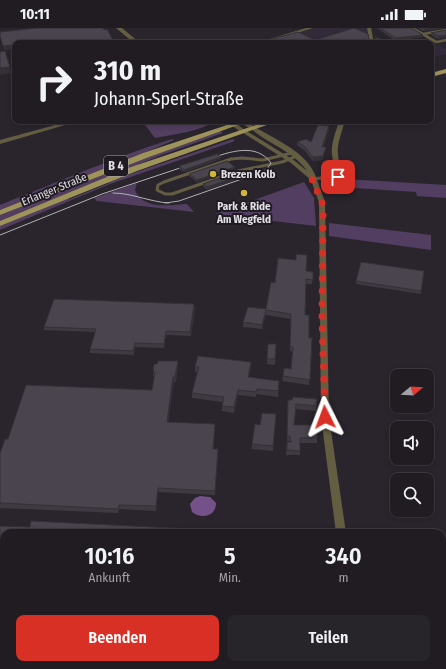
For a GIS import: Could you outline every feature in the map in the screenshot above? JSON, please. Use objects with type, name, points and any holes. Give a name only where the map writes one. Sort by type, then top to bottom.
[{"type":"main road","points":[[434,74],[446,71]]},
{"type":"main road","name":"Erlanger Straße","points":[[0,213],[228,124]]},
{"type":"main road","name":"Erlanger Straße","points":[[0,224],[113,177],[266,124]]},
{"type":"street","points":[[119,28],[133,40]]},
{"type":"street","points":[[269,40],[311,28]]},
{"type":"street","points":[[369,28],[371,40]]},
{"type":"street","points":[[412,28],[438,42]]},
{"type":"street","points":[[0,142],[65,124]]},
{"type":"street","points":[[232,124],[283,155],[312,179],[338,177],[340,173],[334,157],[333,148],[341,124]]},
{"type":"street","points":[[247,124],[295,154],[308,166],[322,202],[325,417],[340,529]]},
{"type":"lane","points":[[423,34],[446,30]]},
{"type":"lane","points":[[438,42],[446,40]]},
{"type":"lane","points":[[295,154],[290,160],[238,172],[172,194],[165,194],[157,190],[160,183],[231,159],[242,158],[260,160],[295,154]]},
{"type":"lane","points":[[260,160],[263,166]]},
{"type":"shaded area","points":[[311,28],[367,28],[369,40],[269,40]]},
{"type":"shaded area","points":[[434,43],[436,43],[446,49],[446,54],[434,57]]},
{"type":"shaded area","points":[[144,124],[209,124],[195,130],[155,138]]},
{"type":"shaded area","points":[[220,131],[223,133],[159,156],[0,221],[0,215],[165,150]]},
{"type":"shaded area","points":[[172,139],[174,140],[0,210],[0,205],[107,162]]},
{"type":"shaded area","points":[[233,139],[235,141],[110,184],[0,230],[0,226],[65,199],[70,199],[109,183],[110,181]]},
{"type":"shaded area","points":[[332,179],[446,185],[446,198],[417,196],[416,192],[324,186],[324,182]]},
{"type":"shaded area","points":[[304,182],[314,198],[316,226],[215,214]]},
{"type":"shaded area","points":[[137,183],[135,190],[144,201],[157,205],[187,204],[194,212],[97,201],[94,198]]},
{"type":"shaded area","points":[[329,223],[431,235],[431,250],[329,236]]},
{"type":"shaded area","points":[[200,496],[210,497],[216,503],[214,511],[211,514],[200,516],[192,512],[190,504],[195,498]]},
{"type":"building","points":[[37,28],[103,28],[104,30],[107,29],[113,40],[12,40],[12,45],[3,46],[0,32]]},
{"type":"building","points":[[354,28],[368,34],[369,40],[365,39],[315,40]]},
{"type":"building","points":[[380,28],[412,28],[423,35],[396,38]]},
{"type":"building","points":[[446,30],[446,35],[439,36],[431,33]]},
{"type":"building","points":[[298,32],[315,40],[269,40]]},
{"type":"building","points":[[375,37],[384,40],[376,40]]},
{"type":"building","points":[[5,51],[10,67],[0,68],[0,52]]},
{"type":"building","points":[[318,125],[329,126],[322,147],[326,147],[323,156],[313,157],[304,146],[297,142],[306,139],[311,142]]},
{"type":"building","points":[[217,154],[221,157],[184,170],[179,166]]},
{"type":"building","points":[[227,161],[235,167],[197,180],[189,174]]},
{"type":"building","points":[[239,171],[246,174],[207,187],[203,184]]},
{"type":"building","points":[[296,254],[307,255],[306,271],[313,272],[313,280],[306,279],[305,315],[309,315],[309,338],[312,338],[310,380],[283,376],[284,368],[291,369],[293,347],[290,346],[291,314],[266,310],[262,325],[243,322],[248,307],[266,309],[271,282],[275,283],[278,258],[296,260]]},
{"type":"building","points":[[361,262],[424,271],[421,291],[356,281]]},
{"type":"building","points":[[54,299],[194,304],[190,332],[166,331],[164,344],[135,343],[133,351],[90,349],[96,329],[44,327]]},
{"type":"building","points":[[268,344],[276,344],[275,359],[267,359]]},
{"type":"building","points":[[198,356],[251,362],[248,377],[279,381],[278,391],[257,389],[256,392],[238,390],[234,407],[222,406],[224,397],[192,393],[199,367],[195,366]]},
{"type":"building","points":[[158,361],[178,361],[175,377],[173,377],[167,422],[215,424],[213,449],[218,449],[215,491],[158,488],[156,506],[119,505],[118,509],[0,503],[0,453],[5,439],[8,439],[26,385],[152,390],[155,372],[153,372],[154,364],[157,364]]},
{"type":"building","points":[[293,397],[317,399],[316,406],[296,404],[294,425],[316,425],[317,438],[300,438],[300,451],[287,450],[287,442],[291,442],[290,436],[287,436],[288,400],[292,400]]},
{"type":"building","points":[[262,413],[276,414],[273,446],[252,444],[255,424],[260,425]]},
{"type":"building","points":[[31,521],[192,529],[0,529],[0,526],[30,527]]},
{"type":"tram line","points":[[167,203],[179,201],[259,173],[267,169],[271,163],[258,153],[242,150],[209,159]]},
{"type":"tram line","points":[[0,235],[102,194],[189,165]]},
{"type":"tram line","points":[[113,193],[127,194],[167,203]]},
{"type":"place","name":"Brezen Kolb","points":[[213,174]]},
{"type":"place","name":"Park & Ride Am Wegfeld","points":[[244,193]]},
{"type":"route","points":[[325,417],[322,319],[323,214],[320,195],[312,179],[338,177]]}]
